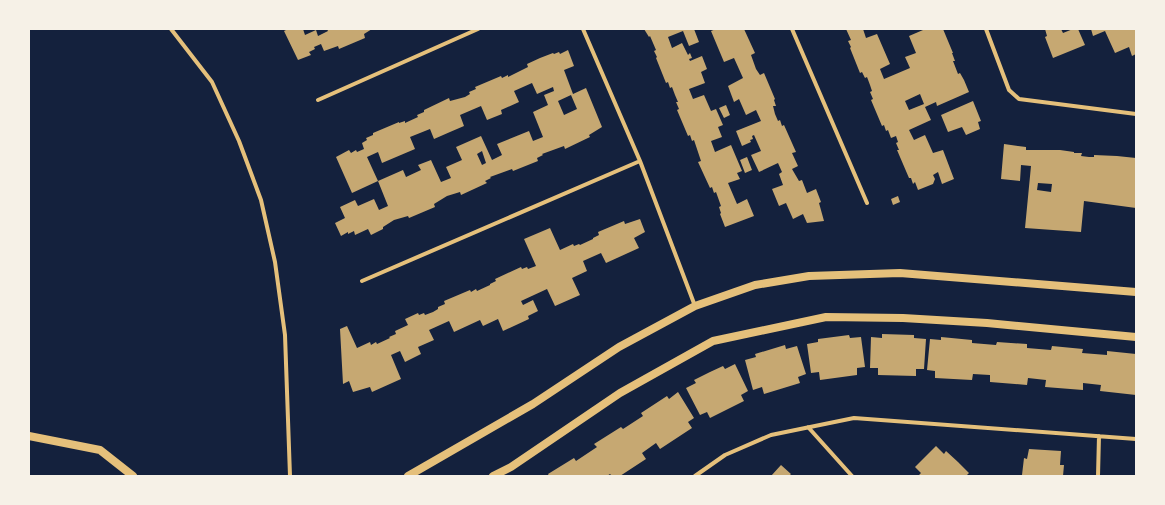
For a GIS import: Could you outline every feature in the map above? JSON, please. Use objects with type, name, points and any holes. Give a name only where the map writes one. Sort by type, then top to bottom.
[{"type":"main road","points":[[408,476],[533,404],[619,347],[695,306],[755,285],[809,276],[900,273],[1136,292]]},
{"type":"main road","points":[[493,476],[511,467],[620,393],[714,341],[826,317],[903,318],[980,323],[1136,337]]},
{"type":"main road","points":[[29,436],[100,450],[133,476]]},
{"type":"street","points":[[171,29],[212,82],[240,140],[261,200],[275,262],[285,335],[290,476]]},
{"type":"street","points":[[318,100],[478,29]]},
{"type":"street","points":[[583,29],[640,160],[695,306]]},
{"type":"street","points":[[792,29],[867,203]]},
{"type":"street","points":[[986,29],[1010,90],[1019,99],[1136,114]]},
{"type":"street","points":[[362,281],[640,160]]},
{"type":"street","points":[[695,476],[725,455],[771,435],[854,418],[1136,439]]},
{"type":"street","points":[[808,427],[852,476]]},
{"type":"street","points":[[1098,476],[1099,436]]},
{"type":"building","points":[[288,29],[303,29],[305,35],[316,30],[318,36],[328,31],[327,29],[372,29],[364,34],[365,38],[339,49],[338,46],[324,51],[321,44],[314,47],[315,49],[309,52],[311,55],[298,60],[284,31]]},
{"type":"building","points":[[644,29],[694,29],[699,42],[689,46],[683,31],[668,37],[672,48],[682,43],[688,55],[690,53],[692,58],[689,59],[690,61],[702,56],[707,69],[701,72],[705,83],[689,89],[693,99],[704,95],[711,111],[716,109],[723,125],[718,127],[722,137],[711,141],[715,152],[731,145],[742,171],[737,173],[740,179],[728,183],[737,204],[747,199],[754,216],[725,227],[720,214],[719,207],[721,206],[716,192],[714,193],[712,187],[710,188],[698,162],[701,161],[694,140],[692,141],[690,135],[688,136],[677,110],[679,109],[676,102],[678,102],[672,87],[670,88],[668,82],[666,83],[656,58],[657,57],[654,51],[656,50],[650,36],[649,37]]},
{"type":"building","points":[[716,29],[744,29],[755,53],[751,55],[756,69],[760,75],[764,73],[775,99],[776,106],[773,106],[775,114],[778,121],[780,120],[782,126],[784,125],[796,152],[792,153],[798,166],[792,169],[799,181],[802,180],[807,193],[816,189],[821,202],[819,203],[824,221],[807,223],[803,214],[793,219],[786,203],[779,206],[772,189],[783,185],[779,174],[782,172],[778,163],[759,172],[751,155],[761,151],[754,135],[752,136],[753,139],[750,140],[751,142],[742,146],[736,131],[761,121],[756,110],[746,115],[739,99],[734,102],[728,86],[743,78],[734,58],[724,62],[711,31]]},
{"type":"building","points":[[846,29],[863,29],[866,38],[877,34],[890,64],[880,69],[884,79],[910,68],[905,57],[916,53],[909,36],[923,30],[922,29],[943,29],[953,53],[955,61],[953,61],[958,74],[960,73],[969,92],[937,106],[936,102],[925,107],[931,120],[909,130],[914,140],[925,135],[933,153],[943,150],[954,179],[942,184],[938,172],[933,175],[935,179],[933,184],[918,190],[915,182],[913,184],[897,150],[899,150],[896,143],[898,142],[896,136],[891,138],[888,130],[886,131],[884,125],[882,126],[871,100],[873,99],[870,92],[872,91],[867,77],[865,78],[862,72],[860,73],[850,48],[851,47],[848,41],[851,40]],"holes":[[[920,94],[924,104],[909,110],[905,101]]]},
{"type":"building","points":[[1045,29],[1061,29],[1063,33],[1073,29],[1078,29],[1085,45],[1053,58],[1045,37],[1047,36]]},
{"type":"building","points":[[1091,29],[1136,29],[1136,54],[1132,56],[1129,47],[1115,53],[1105,31],[1093,36]]},
{"type":"building","points":[[568,50],[574,66],[564,70],[573,94],[586,88],[602,127],[589,135],[590,137],[565,149],[564,146],[542,154],[543,155],[537,158],[538,161],[513,171],[512,169],[490,177],[491,178],[485,181],[487,183],[461,195],[460,192],[447,196],[434,204],[435,207],[409,218],[408,216],[394,220],[383,227],[383,229],[371,235],[368,229],[355,235],[354,231],[348,234],[348,232],[341,236],[335,223],[345,218],[340,207],[355,200],[358,206],[374,199],[379,210],[388,206],[378,181],[352,193],[336,157],[349,150],[351,153],[356,150],[357,152],[364,149],[362,143],[367,140],[366,138],[373,135],[373,133],[399,122],[405,121],[405,123],[418,117],[417,115],[424,112],[424,110],[449,98],[450,101],[465,97],[470,94],[469,92],[476,89],[475,87],[501,76],[502,78],[508,75],[508,77],[528,67],[527,64],[540,58],[553,53],[559,52],[560,54]],"holes":[[[532,83],[537,94],[553,87],[554,91],[544,95],[548,105],[533,112],[543,137],[533,141],[529,131],[497,144],[502,155],[492,160],[481,136],[456,147],[462,160],[446,167],[451,178],[441,182],[431,160],[418,165],[421,170],[406,177],[403,170],[378,181],[367,157],[378,152],[382,163],[415,149],[410,137],[430,129],[434,139],[464,126],[460,115],[481,106],[487,120],[502,114],[501,110],[519,102],[514,91]],[[571,95],[577,109],[564,115],[558,101]],[[482,151],[486,163],[482,165],[477,154]]]},
{"type":"building","points":[[973,101],[981,121],[978,122],[980,129],[966,135],[962,127],[948,132],[941,115]]},
{"type":"building","points":[[726,105],[730,115],[724,118],[719,108]]},
{"type":"building","points":[[1004,144],[1026,147],[1026,150],[1060,150],[1082,153],[1081,156],[1089,157],[1094,157],[1094,155],[1136,158],[1136,208],[1084,201],[1081,232],[1025,228],[1031,166],[1021,165],[1020,181],[1001,179]],"holes":[[[1038,183],[1052,184],[1051,192],[1037,190]]]},
{"type":"building","points":[[747,157],[752,170],[745,173],[740,160]]},
{"type":"building","points":[[898,196],[900,202],[893,205],[891,199]]},
{"type":"building","points":[[640,219],[645,232],[634,238],[639,248],[606,263],[601,253],[583,261],[587,271],[572,278],[580,295],[555,306],[547,289],[521,301],[523,305],[533,300],[538,311],[528,316],[529,319],[503,331],[498,319],[483,326],[480,320],[454,332],[449,321],[429,330],[434,340],[418,347],[421,354],[405,362],[400,351],[391,355],[401,379],[372,392],[370,387],[353,392],[349,381],[343,384],[340,329],[347,326],[357,348],[370,342],[371,345],[376,342],[377,344],[396,334],[395,331],[408,325],[405,319],[418,313],[419,315],[424,313],[425,315],[433,312],[438,309],[438,307],[445,304],[444,301],[470,290],[471,292],[476,289],[477,291],[496,281],[495,279],[521,267],[522,269],[527,267],[528,269],[536,266],[524,239],[550,228],[560,250],[573,244],[574,246],[580,245],[599,235],[598,232],[624,221],[625,224]]},
{"type":"building","points":[[882,334],[914,335],[914,338],[926,339],[924,369],[916,369],[916,376],[878,375],[878,368],[870,368],[871,337],[882,338]]},
{"type":"building","points":[[849,335],[850,338],[861,337],[865,367],[857,368],[857,375],[820,380],[819,372],[811,373],[807,344],[818,342],[818,339]]},
{"type":"building","points":[[941,337],[972,340],[972,343],[996,345],[997,342],[1027,344],[1027,348],[1051,350],[1052,346],[1083,349],[1082,353],[1107,355],[1107,351],[1136,354],[1136,395],[1100,391],[1101,385],[1083,383],[1083,390],[1045,387],[1046,380],[1028,378],[1027,385],[990,382],[990,375],[973,374],[972,380],[935,378],[935,371],[927,370],[930,339],[941,340]]},
{"type":"building","points":[[785,345],[786,349],[797,346],[806,374],[798,377],[800,383],[764,394],[762,387],[753,390],[745,360],[756,357],[755,354]]},
{"type":"building","points":[[735,364],[748,391],[741,395],[744,401],[710,418],[707,412],[700,415],[686,388],[696,383],[694,380],[710,372],[723,366],[725,369]]},
{"type":"building","points":[[678,392],[694,418],[688,422],[692,428],[660,449],[656,443],[642,453],[646,459],[620,476],[612,476],[610,474],[607,476],[549,476],[548,474],[574,458],[576,461],[597,447],[594,444],[621,427],[623,429],[643,416],[641,413],[667,396],[669,399]]},
{"type":"building","points":[[936,446],[944,454],[946,451],[958,462],[969,473],[967,475],[968,476],[918,476],[921,473],[915,467]]},
{"type":"building","points":[[1029,449],[1061,451],[1060,465],[1064,465],[1063,476],[1022,475],[1024,458],[1027,459]]},
{"type":"building","points":[[781,465],[791,474],[789,476],[771,476]]}]
